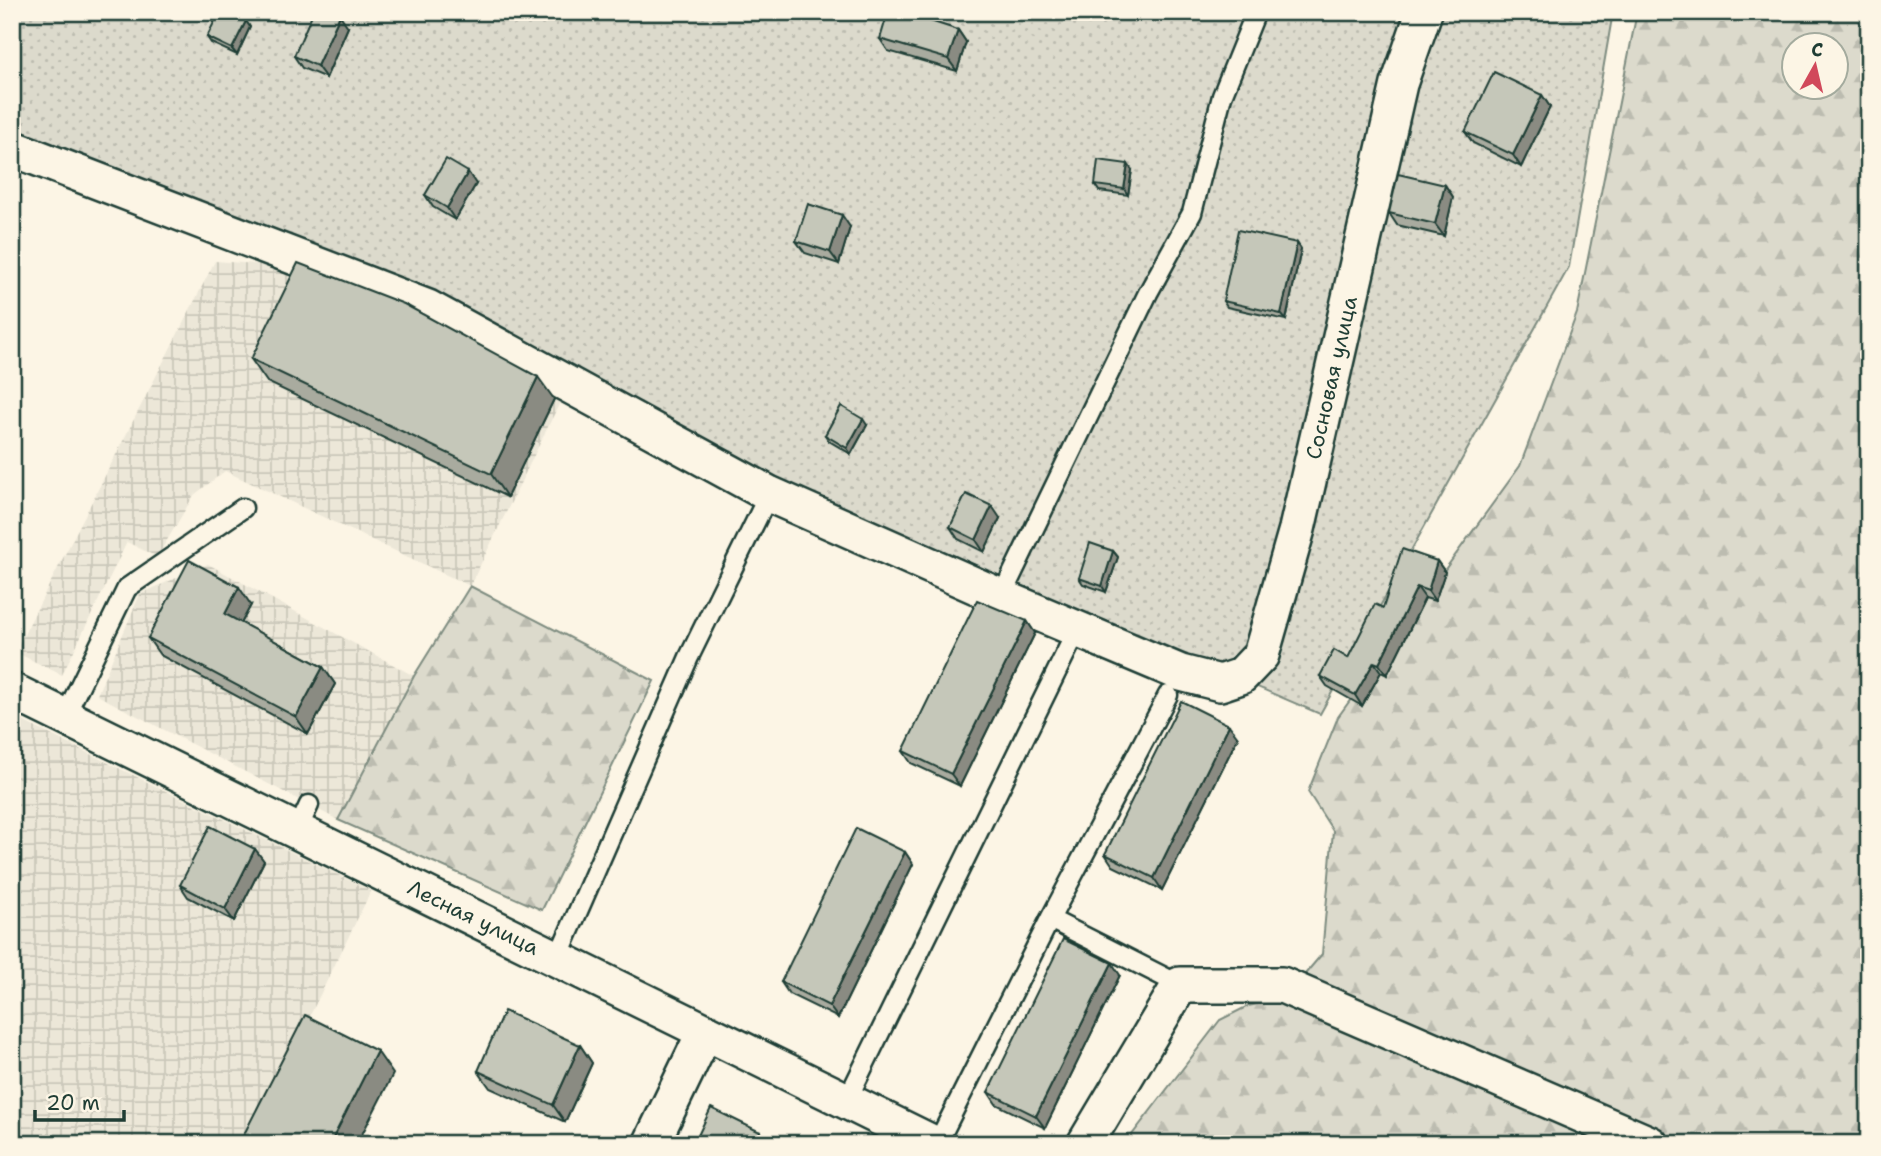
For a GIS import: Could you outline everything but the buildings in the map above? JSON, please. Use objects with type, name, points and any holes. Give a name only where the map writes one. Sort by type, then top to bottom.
[{"type":"street","name":"Сосновая улица","points":[[12,148],[428,308],[769,494],[1001,597],[1078,628],[1175,684],[1220,683],[1241,676],[1261,655],[1297,529],[1399,84],[1424,12]]},
{"type":"street","name":"Лесная улица","points":[[12,691],[303,817],[558,957],[936,1144]]},
{"type":"street","points":[[1085,1144],[1180,985],[1282,985],[1650,1144]]},
{"type":"street","points":[[651,1144],[705,1032]]},
{"type":"lane","points":[[1001,597],[1148,293],[1192,213],[1222,96],[1256,12]]},
{"type":"lane","points":[[558,957],[689,657],[769,494]]},
{"type":"lane","points":[[65,716],[127,588],[243,508]]},
{"type":"lane","points":[[846,1100],[1078,628]]},
{"type":"lane","points":[[936,1144],[1050,919],[1175,684]]},
{"type":"lane","points":[[1050,919],[1180,985]]},
{"type":"shaded area","points":[[215,261],[316,268],[566,390],[470,586],[225,471],[194,495],[157,557],[127,542],[62,675],[15,652]]},
{"type":"shaded area","points":[[208,564],[414,676],[338,820],[97,695],[140,594]]},
{"type":"shaded area","points":[[12,716],[371,891],[247,1144],[12,1144]]},
{"type":"green space","points":[[12,12],[1613,12],[1569,267],[1320,714],[740,464],[414,284],[12,129]]},
{"type":"green space","points":[[1637,12],[1869,12],[1869,1144],[1125,1144],[1220,1020],[1248,1006],[1284,999],[1322,954],[1333,831],[1308,792],[1338,717],[1520,466],[1577,313]]},
{"type":"green space","points":[[470,586],[654,681],[542,910],[338,820],[414,676]]}]
